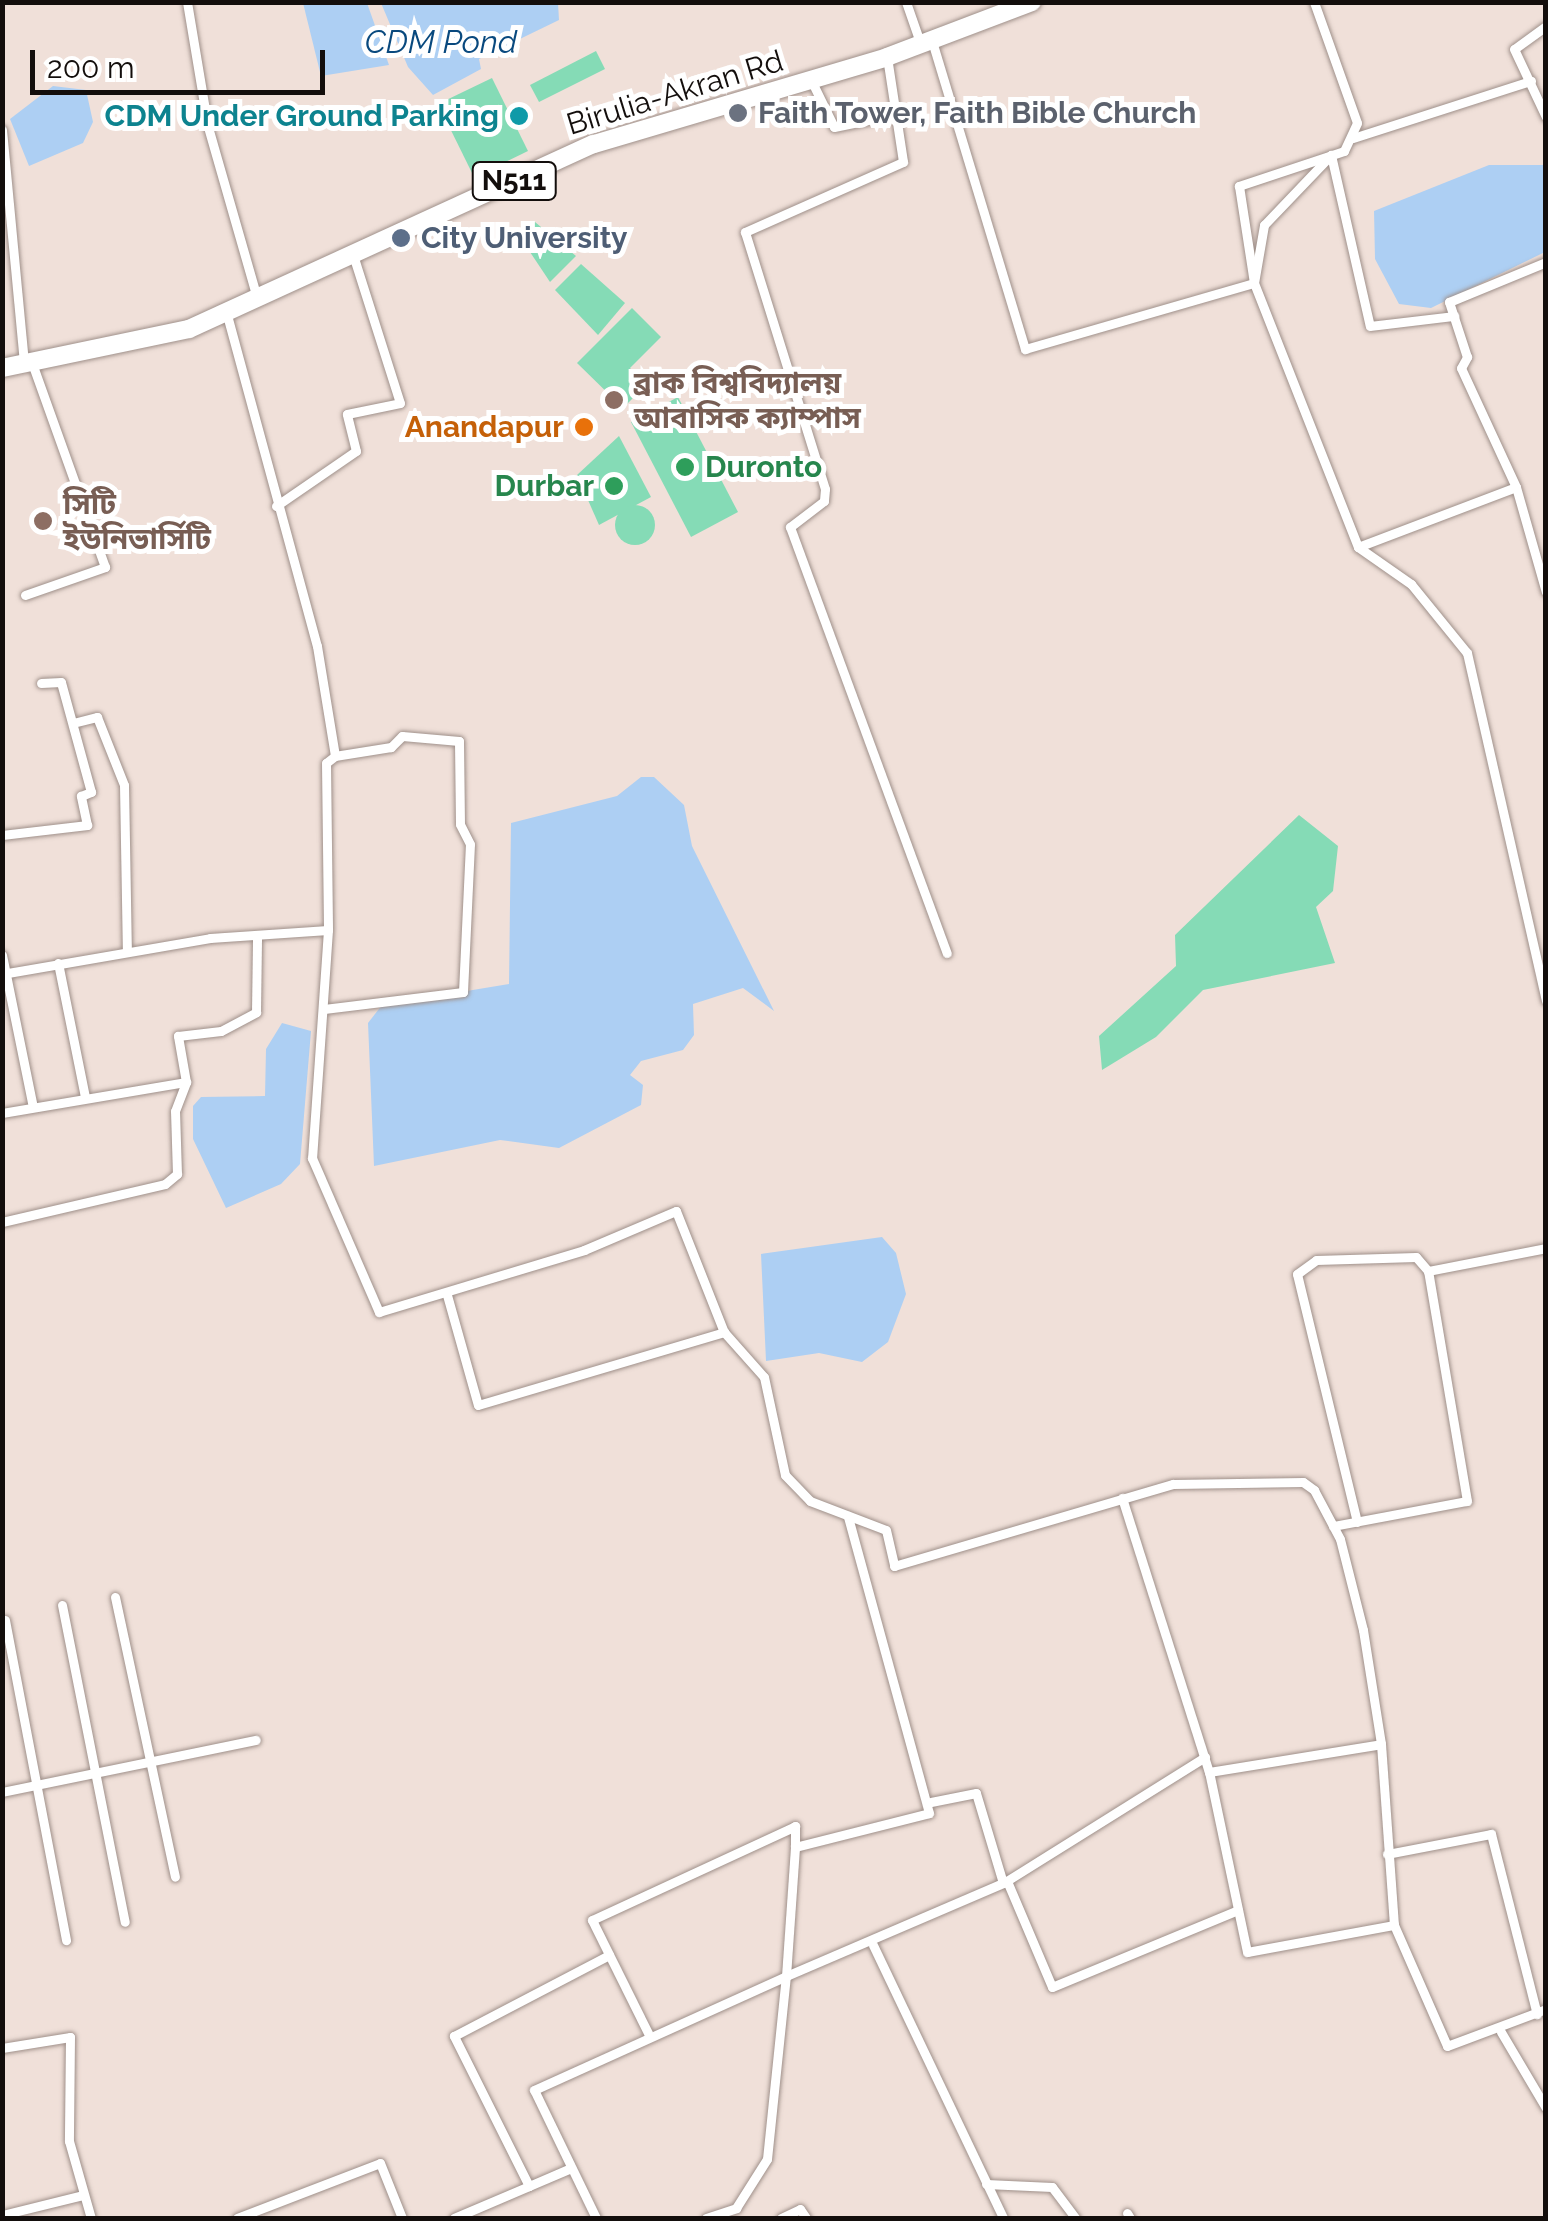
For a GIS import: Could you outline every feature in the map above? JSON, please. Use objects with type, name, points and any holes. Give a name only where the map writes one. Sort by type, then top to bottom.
[{"type":"highway","name":"Birulia-Akran Rd","points":[[2,368],[28,366],[227,315],[594,144],[887,57],[1032,2]]},
{"type":"street","points":[[186,2],[208,127],[259,303]]},
{"type":"street","points":[[906,2],[927,43],[1025,349],[1254,282]]},
{"type":"street","points":[[1314,2],[1342,70],[1354,138]]},
{"type":"street","points":[[1546,26],[1516,42],[1546,117]]},
{"type":"street","points":[[887,57],[903,162],[744,232],[825,489],[824,501],[790,526],[947,953]]},
{"type":"street","points":[[811,80],[834,128],[897,114]]},
{"type":"street","points":[[1254,282],[1264,225],[1330,155],[1354,138],[1531,81]]},
{"type":"street","points":[[2,130],[28,366],[105,567],[25,595]]},
{"type":"street","points":[[1330,155],[1240,186],[1254,282],[1286,379],[1358,547],[1410,584],[1468,654],[1546,1000]]},
{"type":"street","points":[[1330,155],[1370,326],[1454,316]]},
{"type":"street","points":[[276,506],[356,451],[347,414],[400,403],[354,258]]},
{"type":"street","points":[[1546,262],[1452,300],[1467,357],[1461,368],[1516,488],[1546,592]]},
{"type":"street","points":[[227,315],[317,646],[335,756]]},
{"type":"street","points":[[1358,547],[1516,488]]},
{"type":"street","points":[[2,835],[87,825],[81,796],[91,792],[61,682],[40,682]]},
{"type":"street","points":[[72,723],[96,717],[124,785],[127,949]]},
{"type":"street","points":[[324,1008],[463,992],[470,844],[460,824],[459,741],[402,736],[391,747],[335,756],[326,763],[328,930],[312,1158],[379,1312],[447,1295],[676,1211],[724,1332],[764,1376],[785,1474],[810,1501],[886,1530],[894,1566],[1174,1484],[1303,1482],[1333,1526],[1380,1744],[1387,1854],[1394,1925],[1440,2040],[1456,2046],[1502,2032],[1541,2011],[1492,1834],[1387,1854]]},
{"type":"street","points":[[4,973],[127,949],[328,930]]},
{"type":"street","points":[[2,1208],[4,1222],[164,1184],[177,1174],[175,1110],[186,1082],[178,1036],[221,1031],[256,1012],[258,936]]},
{"type":"street","points":[[2,955],[32,1107]]},
{"type":"street","points":[[58,963],[85,1097]]},
{"type":"street","points":[[2,1113],[186,1082]]},
{"type":"street","points":[[1428,1271],[1546,1248]]},
{"type":"street","points":[[1333,1526],[1357,1522],[1467,1500],[1428,1271],[1416,1258],[1316,1260],[1298,1274],[1357,1522]]},
{"type":"street","points":[[447,1295],[478,1406],[724,1332]]},
{"type":"street","points":[[1122,1498],[1205,1757],[1247,1952],[1394,1925]]},
{"type":"street","points":[[848,1516],[930,1802]]},
{"type":"street","points":[[116,1597],[175,1877]]},
{"type":"street","points":[[62,1605],[125,1922]]},
{"type":"street","points":[[5,1620],[66,1940]]},
{"type":"street","points":[[2,1792],[256,1740]]},
{"type":"street","points":[[1209,1772],[1380,1744]]},
{"type":"street","points":[[596,2218],[534,2090],[606,2062],[648,2033],[873,1945],[1005,1882],[1205,1757]]},
{"type":"street","points":[[795,1847],[918,1816],[930,1802],[976,1793],[1005,1882],[1052,1986],[1238,1910]]},
{"type":"street","points":[[648,2033],[592,1920],[795,1826],[786,1976],[767,2159],[736,2208],[706,2218]]},
{"type":"street","points":[[873,1945],[1003,2218]]},
{"type":"street","points":[[529,2186],[454,2036],[609,1955]]},
{"type":"street","points":[[1502,2032],[1546,2108]]},
{"type":"street","points":[[2,2048],[70,2038],[69,2141],[91,2218]]},
{"type":"street","points":[[237,2218],[380,2163],[402,2218]]},
{"type":"street","points":[[454,2218],[571,2168]]},
{"type":"street","points":[[986,2184],[1052,2187],[1075,2218]]},
{"type":"street","points":[[2,2215],[83,2195]]},
{"type":"street","points":[[781,2218],[800,2209],[806,2218]]},
{"type":"green space","points":[[596,51],[605,69],[539,102],[530,85]]},
{"type":"green space","points":[[492,78],[528,151],[474,177],[438,104]]},
{"type":"green space","points":[[535,222],[576,256],[550,282],[520,237]]},
{"type":"green space","points":[[581,264],[625,303],[598,335],[555,290]]},
{"type":"green space","points":[[632,308],[661,337],[630,368],[646,385],[623,408],[577,363]]},
{"type":"green space","name":"Duronto","points":[[678,397],[738,512],[691,537],[631,422]]},
{"type":"green space","name":"Durbar","points":[[619,436],[651,497],[599,525],[577,475]]},
{"type":"green space","points":[[635,505],[649,511],[655,525],[649,539],[635,545],[621,539],[615,525],[621,511]]},
{"type":"green space","points":[[1299,815],[1338,846],[1333,891],[1316,907],[1335,963],[1203,990],[1156,1037],[1102,1070],[1099,1036],[1176,966],[1175,935]]},
{"type":"water","points":[[303,3],[367,3],[389,65],[321,76]]},
{"type":"water","name":"CDM Pond","points":[[381,3],[558,3],[559,20],[479,59],[481,69],[433,95],[408,67]]},
{"type":"water","points":[[53,86],[86,90],[93,122],[83,143],[29,166],[10,119]]},
{"type":"water","points":[[1489,165],[1545,165],[1545,252],[1431,308],[1399,304],[1375,259],[1374,211]]},
{"type":"water","points":[[641,777],[654,777],[684,805],[692,846],[774,1011],[743,988],[693,1004],[694,1035],[683,1050],[641,1061],[630,1075],[643,1085],[641,1105],[559,1148],[500,1140],[374,1166],[368,1023],[382,1005],[509,984],[511,823],[617,796]]},
{"type":"water","points":[[282,1023],[311,1031],[300,1164],[281,1184],[226,1208],[193,1139],[193,1106],[201,1097],[265,1096],[266,1049]]},
{"type":"water","points":[[882,1237],[896,1253],[906,1294],[888,1342],[862,1362],[819,1353],[766,1361],[761,1254]]},
{"type":"place","name":"Faith Tower, Faith Bible Church","points":[[738,113]]},
{"type":"place","name":"CDM Under Ground Parking","points":[[519,116]]},
{"type":"place","name":"City University","points":[[401,238]]},
{"type":"place","name":"ব্রাক বিশ্ববিদ্যালয় আবাসিক ক্যাম্পাস","points":[[614,400]]},
{"type":"place","name":"Anandapur","points":[[584,427]]},
{"type":"place","name":"Duronto","points":[[685,467]]},
{"type":"place","name":"Durbar","points":[[614,486]]},
{"type":"place","name":"সিটি ইউনিভার্সিটি","points":[[43,521]]}]
